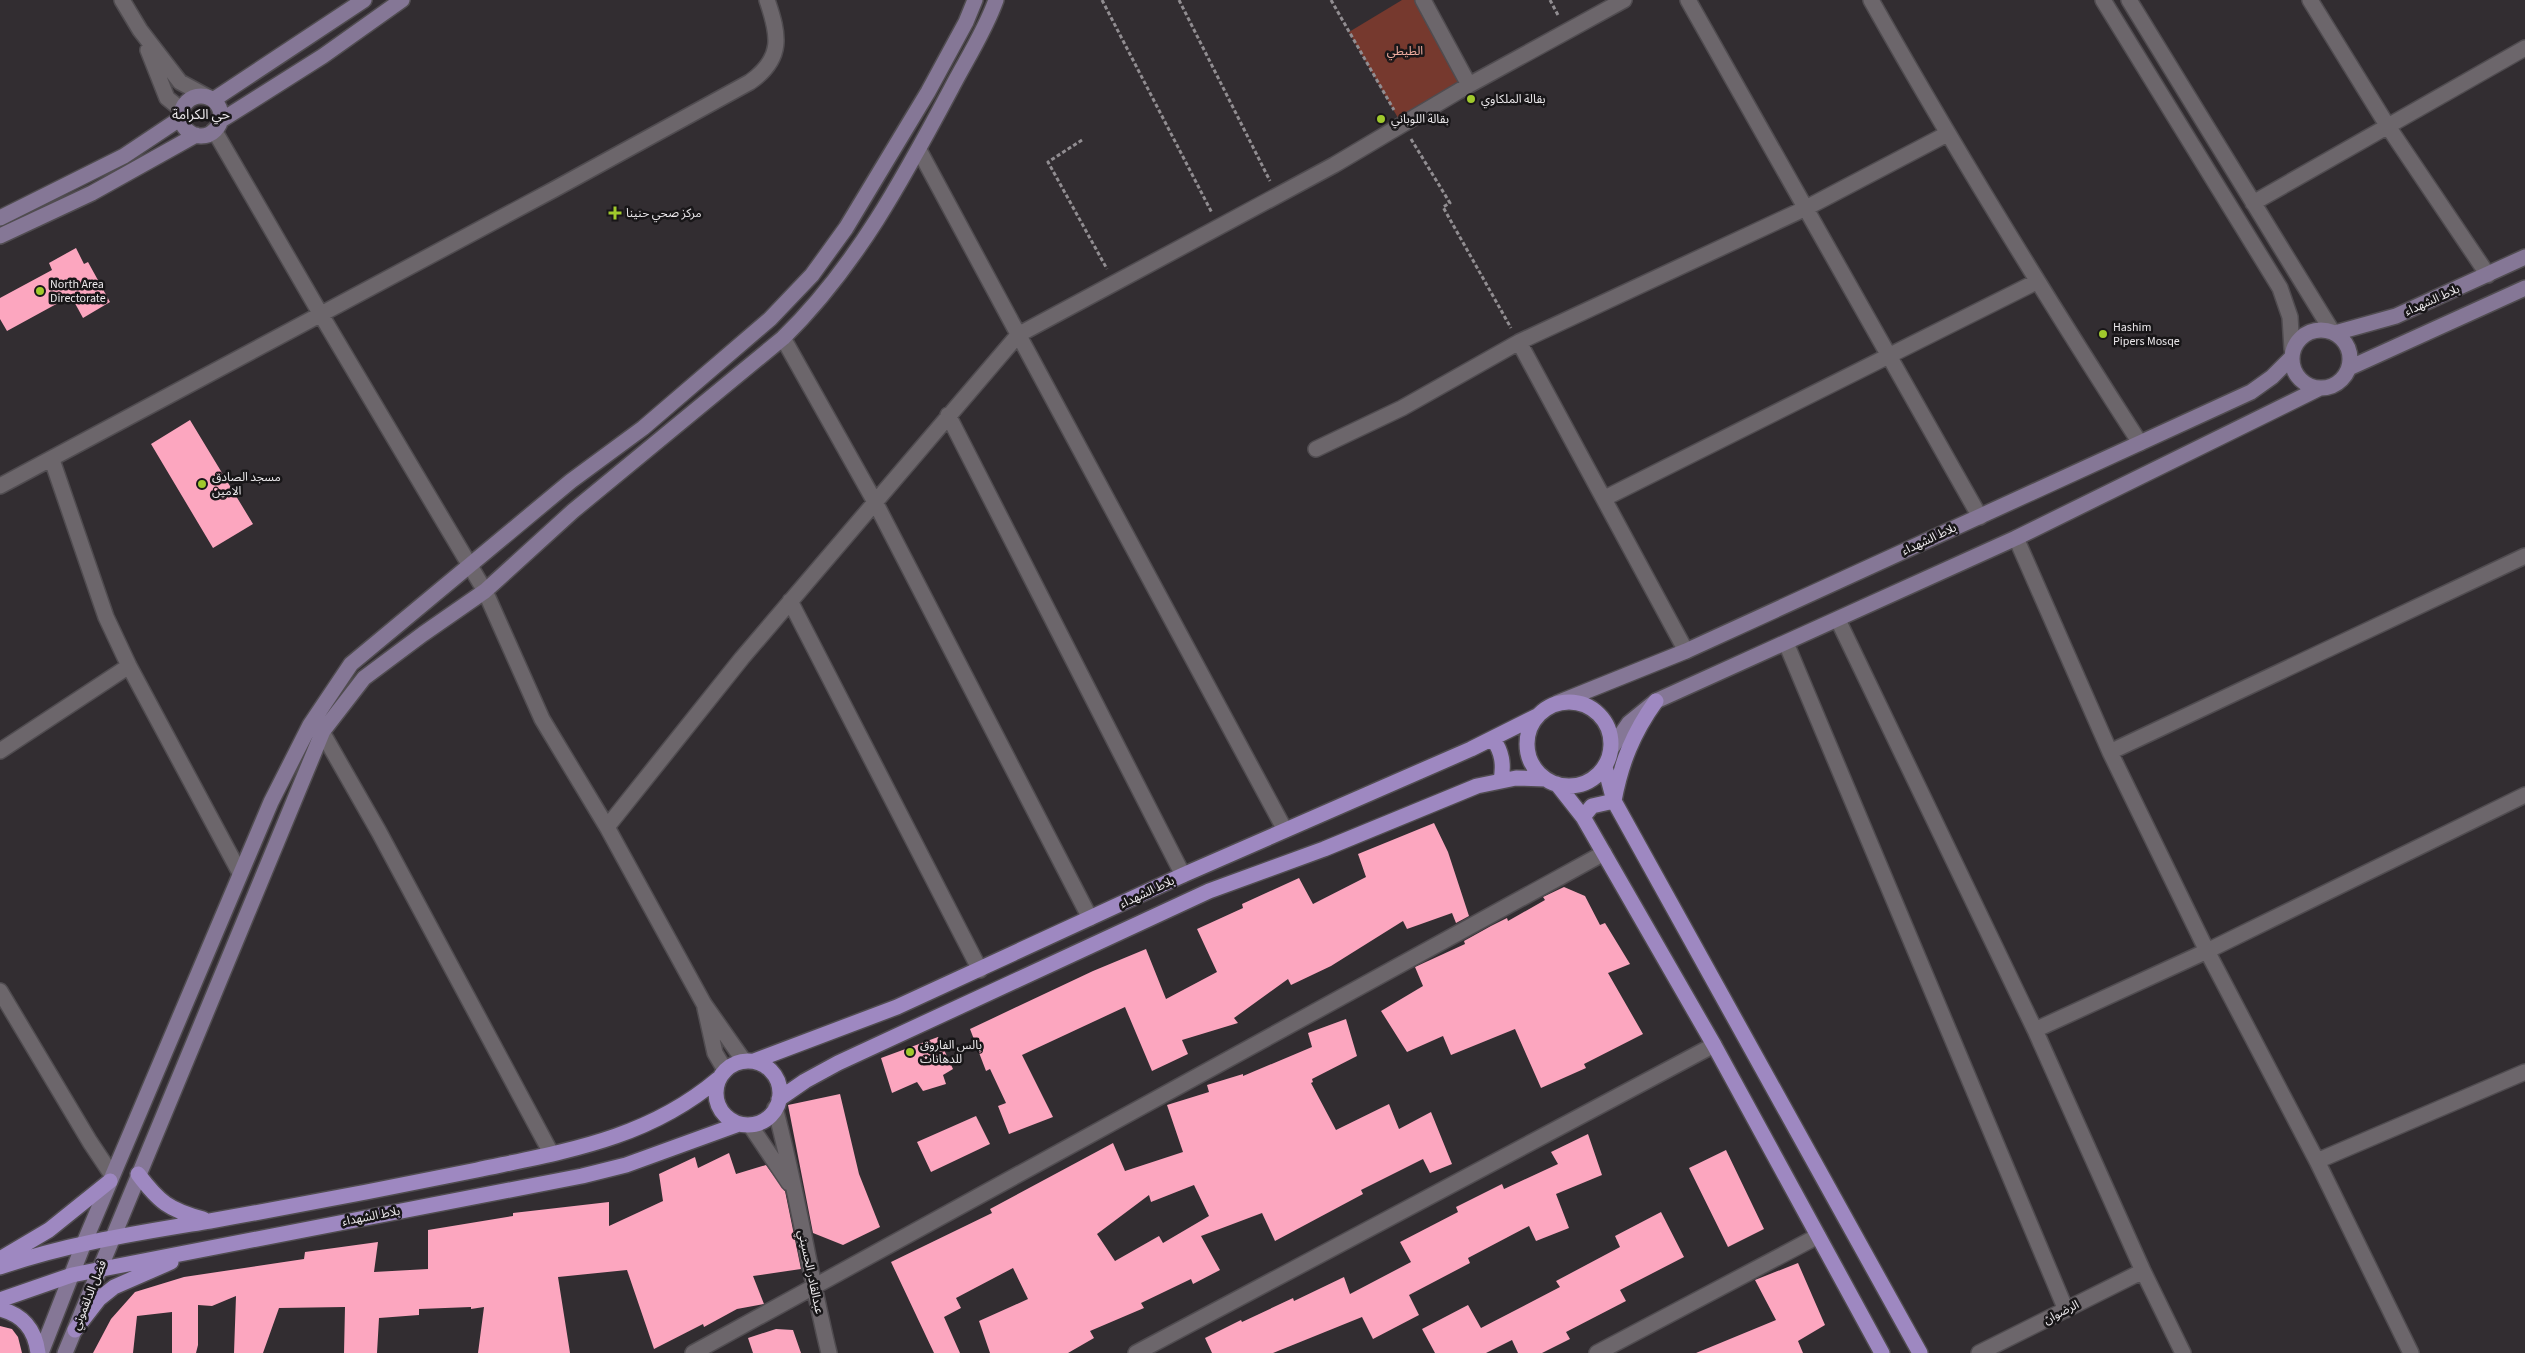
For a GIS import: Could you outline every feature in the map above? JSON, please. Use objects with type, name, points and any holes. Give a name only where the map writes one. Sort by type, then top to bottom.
[{"type":"main road","points":[[0,218],[124,156],[181,114],[191,98],[210,98],[347,5],[364,0]]},
{"type":"main road","points":[[181,114],[188,132],[202,136],[323,56],[402,0]]},
{"type":"main road","name":"فضل الدلقموني","points":[[39,1353],[111,1178],[271,802],[310,725],[351,664],[571,481],[643,428],[770,319],[812,275],[846,228],[928,92],[966,22],[975,0]]},
{"type":"main road","name":"فضل الدلقموني","points":[[65,1353],[322,732],[364,678],[485,591],[573,511],[783,338],[810,310],[843,271],[919,150],[996,0]]},
{"type":"main road","points":[[210,98],[221,113],[217,126]]},
{"type":"main road","points":[[0,236],[92,193],[196,135]]},
{"type":"main road","name":"بلاط الشهداء","points":[[2334,332],[2396,316],[2525,257]]},
{"type":"main road","points":[[1552,782],[1578,785],[1589,781],[1605,767],[1611,749],[1629,723],[1656,702],[2016,538],[2320,388],[2337,383],[2349,368],[2525,288]]},
{"type":"main road","points":[[2320,388],[2303,382],[2292,367],[2292,354],[2296,342],[2308,332],[2325,329],[2334,332],[2346,344],[2350,360],[2349,368]]},
{"type":"main road","name":"بلاط الشهداء","points":[[1557,703],[1686,651],[2251,392],[2272,377],[2292,354]]},
{"type":"main road","points":[[1614,801],[1627,751],[1643,719],[1656,702]]},
{"type":"main road","points":[[1611,749],[1611,738],[1601,716],[1581,703],[1557,703],[1538,716],[1529,732],[1528,750],[1534,766],[1552,782],[1583,818],[1714,1045],[1882,1353]]},
{"type":"main road","name":"بلاط الشهداء","points":[[749,1061],[897,1007],[1183,875],[1493,739],[1538,716]]},
{"type":"main road","points":[[1493,739],[1501,754],[1503,771],[1501,780]]},
{"type":"main road","points":[[1605,767],[1614,801],[1920,1353]]},
{"type":"main road","name":"بلاط الشهداء","points":[[777,1104],[804,1081],[838,1064],[1178,904],[1324,849],[1477,786],[1501,780],[1552,782]]},
{"type":"main road","points":[[1583,818],[1592,806],[1614,801]]},
{"type":"main road","points":[[0,1267],[113,1236],[381,1190],[587,1145],[658,1120],[695,1099],[734,1064],[749,1061],[771,1071],[779,1089],[777,1104],[769,1116],[745,1124],[729,1119],[721,1111],[716,1101],[716,1090],[722,1075]]},
{"type":"main road","name":"بلاط الشهداء","points":[[0,1300],[72,1276],[100,1269],[582,1176],[626,1165],[745,1124]]},
{"type":"main road","points":[[138,1174],[156,1198],[168,1208],[209,1221]]},
{"type":"main road","points":[[0,1259],[50,1230],[111,1178]]},
{"type":"main road","points":[[75,1330],[98,1299],[114,1286],[137,1275],[214,1246]]},
{"type":"main road","points":[[0,1309],[17,1314],[28,1325],[36,1339],[39,1353]]},
{"type":"street","points":[[122,0],[140,30],[180,82],[210,98]]},
{"type":"street","points":[[0,486],[52,460],[320,313],[553,190],[764,72],[778,42],[776,26],[768,0]]},
{"type":"street","points":[[1423,0],[1469,85]]},
{"type":"street","points":[[608,827],[790,601],[1018,334],[1278,195],[1469,85],[1624,0]]},
{"type":"street","points":[[1688,0],[1980,516]]},
{"type":"street","points":[[1871,0],[1947,134],[2036,282],[2140,443]]},
{"type":"street","points":[[2103,0],[2280,288],[2286,302],[2293,333],[2292,354]]},
{"type":"street","points":[[2129,0],[2305,288],[2334,332]]},
{"type":"street","points":[[2310,0],[2387,125],[2488,275]]},
{"type":"street","points":[[140,30],[167,98],[181,114]]},
{"type":"street","points":[[2253,203],[2525,48]]},
{"type":"street","points":[[217,126],[320,313],[469,567],[485,591],[542,719],[608,827],[704,1004],[749,1061]]},
{"type":"street","points":[[1316,449],[1402,408],[1519,342],[1806,208],[1947,134]]},
{"type":"street","points":[[919,150],[1284,830]]},
{"type":"street","points":[[1606,498],[2036,282]]},
{"type":"street","points":[[2286,302],[2300,297],[2305,288]]},
{"type":"street","points":[[783,338],[875,502],[1090,918]]},
{"type":"street","points":[[1519,342],[1606,498],[1686,651]]},
{"type":"street","points":[[948,415],[1183,875]]},
{"type":"street","points":[[52,460],[82,544],[98,600],[129,666],[240,873]]},
{"type":"street","points":[[2016,538],[2110,752],[2207,952],[2317,1161],[2411,1353]]},
{"type":"street","points":[[2110,752],[2525,556]]},
{"type":"street","points":[[790,601],[980,970]]},
{"type":"street","points":[[1838,620],[2034,1030],[2143,1271],[2183,1353]]},
{"type":"street","points":[[1786,642],[2066,1310]]},
{"type":"street","points":[[0,751],[129,666]]},
{"type":"street","points":[[322,732],[379,832],[552,1153]]},
{"type":"street","points":[[2034,1030],[2207,952],[2525,795]]},
{"type":"street","points":[[693,1353],[1604,854]]},
{"type":"street","points":[[0,991],[111,1178]]},
{"type":"street","points":[[704,1004],[722,1075]]},
{"type":"street","points":[[1136,1353],[1714,1045]]},
{"type":"street","points":[[2317,1161],[2525,1072]]},
{"type":"street","name":"عبدالقادر الحسيني","points":[[777,1104],[812,1287],[830,1353]]},
{"type":"street","name":"عبدالقادر الحسيني","points":[[745,1124],[794,1191]]},
{"type":"street","points":[[1597,1353],[1818,1236]]},
{"type":"street","name":"الرضوان","points":[[1979,1353],[2143,1271]]},
{"type":"path","points":[[1102,0],[1220,226]]},
{"type":"path","points":[[1179,0],[1278,195]]},
{"type":"path","points":[[1331,0],[1402,125],[1450,203],[1443,207],[1519,342]]},
{"type":"path","points":[[1082,140],[1048,162],[1114,283]]},
{"type":"green space","name":"الطيطي","points":[[1402,0],[1423,0],[1469,85],[1402,125],[1349,32]]},
{"type":"building","name":"North Area Directorate","points":[[76,248],[84,264],[88,262],[110,302],[83,318],[71,296],[7,331],[0,319],[0,298],[52,270],[49,263]]},
{"type":"building","name":"مسجد الصادق الامين","points":[[190,420],[253,524],[213,548],[151,444]]},
{"type":"building","points":[[1434,823],[1448,852],[1469,916],[1456,923],[1452,913],[1407,929],[1403,921],[1331,966],[1291,985],[1288,979],[1234,1018],[1238,1023],[1182,1040],[1188,1054],[1152,1071],[1125,1007],[1022,1055],[1053,1117],[1009,1134],[998,1106],[1006,1103],[990,1069],[986,1071],[970,1029],[1093,971],[1146,949],[1166,999],[1217,972],[1197,929],[1243,908],[1242,904],[1299,878],[1313,904],[1366,877],[1358,854]]},
{"type":"building","points":[[1564,887],[1585,896],[1600,925],[1605,923],[1630,964],[1608,973],[1643,1034],[1584,1064],[1586,1068],[1541,1088],[1515,1029],[1451,1055],[1443,1036],[1407,1052],[1381,1011],[1423,986],[1415,967],[1465,944],[1464,941],[1507,918],[1508,921],[1545,900],[1543,897]]},
{"type":"building","points":[[1346,1019],[1357,1056],[1312,1079],[1313,1082],[1311,1083],[1336,1130],[1389,1104],[1399,1129],[1431,1112],[1452,1164],[1430,1173],[1423,1159],[1361,1190],[1363,1194],[1275,1241],[1262,1213],[1201,1236],[1220,1270],[1193,1284],[1191,1279],[1141,1303],[1144,1308],[1090,1331],[1094,1338],[1068,1353],[990,1353],[979,1321],[1028,1299],[1013,1268],[956,1298],[961,1308],[944,1317],[960,1353],[934,1353],[891,1262],[992,1213],[990,1209],[1113,1143],[1125,1171],[1183,1152],[1167,1105],[1209,1092],[1207,1085],[1243,1074],[1243,1076],[1312,1047],[1308,1033]],"holes":[[[1194,1185],[1209,1216],[1163,1243],[1159,1236],[1115,1261],[1097,1234],[1149,1195],[1151,1202]]]},
{"type":"building","points":[[938,1037],[953,1069],[943,1075],[946,1084],[923,1091],[917,1082],[892,1093],[881,1058]]},
{"type":"building","points":[[840,1094],[859,1174],[880,1227],[843,1245],[813,1233],[788,1105]]},
{"type":"building","points":[[976,1116],[990,1144],[931,1172],[917,1142]]},
{"type":"building","points":[[1588,1134],[1602,1175],[1556,1194],[1569,1228],[1536,1241],[1529,1226],[1468,1258],[1470,1263],[1409,1295],[1419,1315],[1373,1339],[1362,1317],[1273,1353],[1212,1353],[1205,1338],[1241,1320],[1242,1322],[1293,1298],[1294,1301],[1344,1277],[1350,1294],[1411,1262],[1400,1242],[1458,1212],[1456,1207],[1502,1184],[1504,1189],[1558,1164],[1551,1152]]},
{"type":"building","points":[[1726,1150],[1764,1229],[1728,1247],[1689,1168]]},
{"type":"building","points":[[729,1153],[736,1174],[766,1165],[785,1191],[801,1269],[753,1276],[764,1304],[737,1309],[704,1327],[703,1324],[654,1349],[627,1270],[558,1277],[570,1353],[478,1353],[484,1307],[471,1309],[471,1307],[419,1309],[419,1315],[379,1318],[377,1353],[344,1353],[345,1307],[279,1308],[263,1353],[234,1353],[236,1296],[212,1306],[198,1305],[198,1345],[196,1353],[172,1353],[172,1312],[137,1316],[133,1353],[93,1353],[111,1319],[135,1292],[184,1277],[304,1259],[305,1252],[378,1242],[374,1272],[428,1269],[428,1230],[513,1216],[513,1213],[609,1202],[609,1226],[663,1201],[659,1174],[695,1157],[698,1168]]},
{"type":"building","points":[[1661,1212],[1684,1257],[1620,1290],[1626,1301],[1566,1332],[1570,1339],[1542,1353],[1518,1353],[1512,1340],[1486,1353],[1435,1353],[1422,1329],[1468,1305],[1481,1328],[1560,1287],[1556,1281],[1620,1247],[1615,1236]]},
{"type":"building","points":[[1798,1263],[1825,1325],[1798,1341],[1803,1353],[1696,1353],[1776,1320],[1755,1280]]},
{"type":"building","points":[[0,1326],[12,1329],[18,1337],[22,1353],[0,1353]]},
{"type":"building","points":[[776,1329],[793,1330],[801,1353],[753,1353],[748,1338]]},
{"type":"place","name":"بقالة الملكاوي","points":[[1471,99]]},
{"type":"place","name":"بقالة اللوباني","points":[[1381,119]]},
{"type":"place","name":"مركز صحي حنينا","points":[[615,213]]},
{"type":"place","name":"North Area Directorate","points":[[40,291]]},
{"type":"place","name":"Hashim Pipers Mosqe","points":[[2103,334]]},
{"type":"place","name":"مسجد الصادق الامين","points":[[202,484]]},
{"type":"place","name":"بالس الفاروق للدهانات","points":[[910,1052]]},
{"type":"district","name":"حي الكرامة","points":[[201,114]]}]
